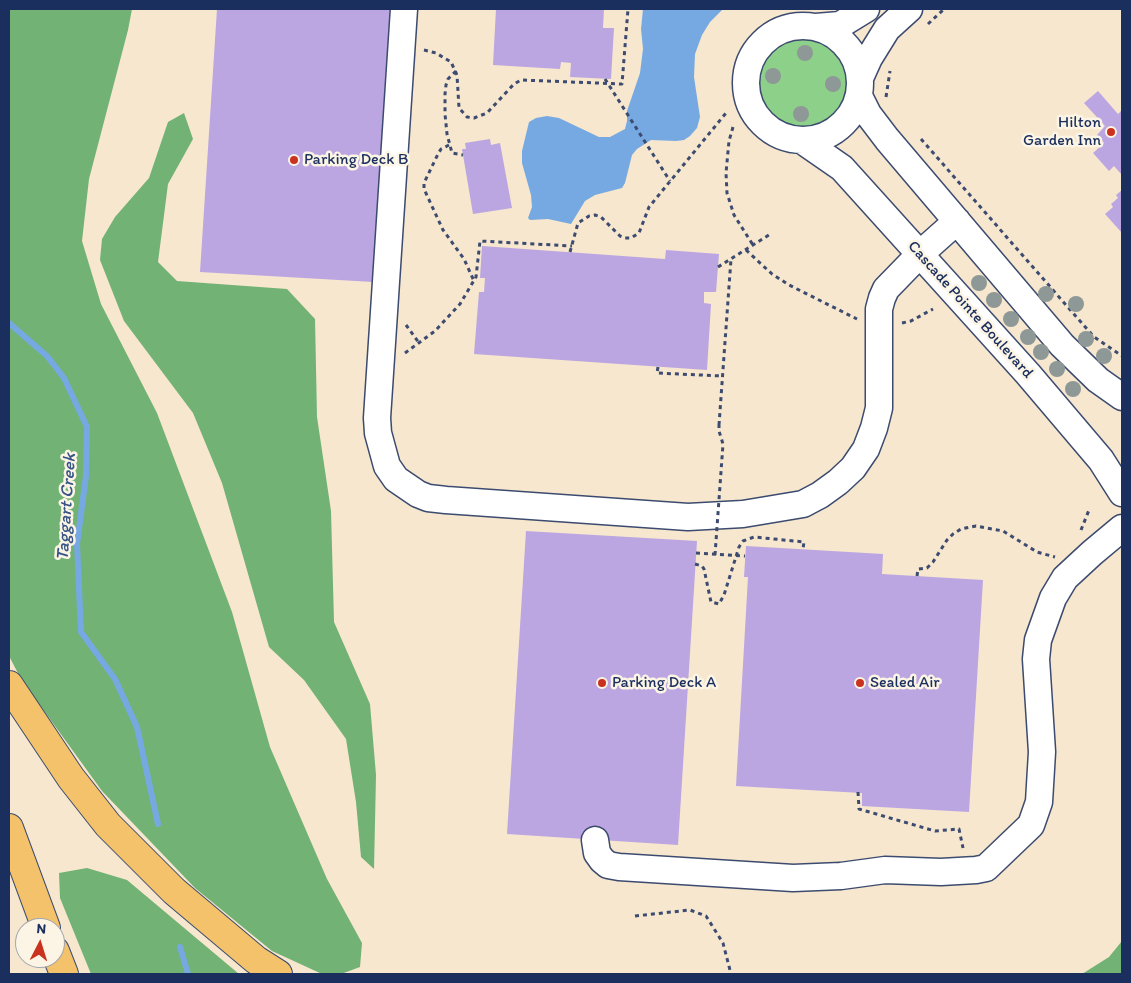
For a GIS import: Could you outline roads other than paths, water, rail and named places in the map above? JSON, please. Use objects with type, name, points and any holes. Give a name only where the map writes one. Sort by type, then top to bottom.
[{"type":"highway","points":[[9,685],[72,778],[108,825],[174,891],[256,960],[278,974]]},
{"type":"highway","points":[[9,828],[42,918]]},
{"type":"street","points":[[404,9],[377,418],[378,433],[387,466],[403,485],[428,498],[688,517],[743,514],[803,504],[838,482],[852,468],[866,448],[874,428],[879,408],[879,323],[882,298],[886,288],[920,254],[957,222]]},
{"type":"street","points":[[866,9],[840,25],[798,26],[786,18],[780,30],[765,40],[752,55],[746,74],[746,94],[753,113],[766,128],[784,138],[804,141],[823,137],[840,127],[852,113],[869,58],[887,29],[909,9]]},
{"type":"street","points":[[816,27],[833,34],[846,46],[856,61],[860,88],[868,114],[887,139],[1062,345],[1098,380],[1122,397]]},
{"type":"street","name":"Cascade Pointe Boulevard","points":[[804,141],[842,168],[920,254],[1028,374],[1095,453],[1122,493]]},
{"type":"street","points":[[595,840],[597,853],[602,860],[608,865],[620,867],[793,878],[841,876],[885,870],[941,872],[986,868],[1031,825],[1039,802],[1042,752],[1036,658],[1038,640],[1052,598],[1065,578],[1122,528]]},
{"type":"water","points":[[643,9],[723,9],[710,22],[702,35],[695,54],[694,77],[700,117],[697,128],[684,140],[651,140],[637,149],[632,155],[622,188],[595,195],[585,201],[571,224],[548,219],[530,220],[528,218],[532,207],[531,195],[522,163],[522,151],[529,122],[536,118],[547,116],[559,118],[599,137],[610,137],[625,129],[627,111],[640,73],[643,49],[641,29]]},
{"type":"waterway","name":"Taggart Creek","points":[[9,323],[47,356],[64,378],[87,427],[86,476],[77,544],[81,632],[115,679],[137,727],[158,824]]},
{"type":"waterway","name":"Taggart Creek","points":[[180,947],[188,974]]},
{"type":"place","name":"Hilton Garden Inn","points":[[1111,132]]},
{"type":"place","name":"Parking Deck B","points":[[294,160]]},
{"type":"place","name":"Parking Deck A","points":[[602,683]]},
{"type":"place","name":"Sealed Air","points":[[860,683]]}]
